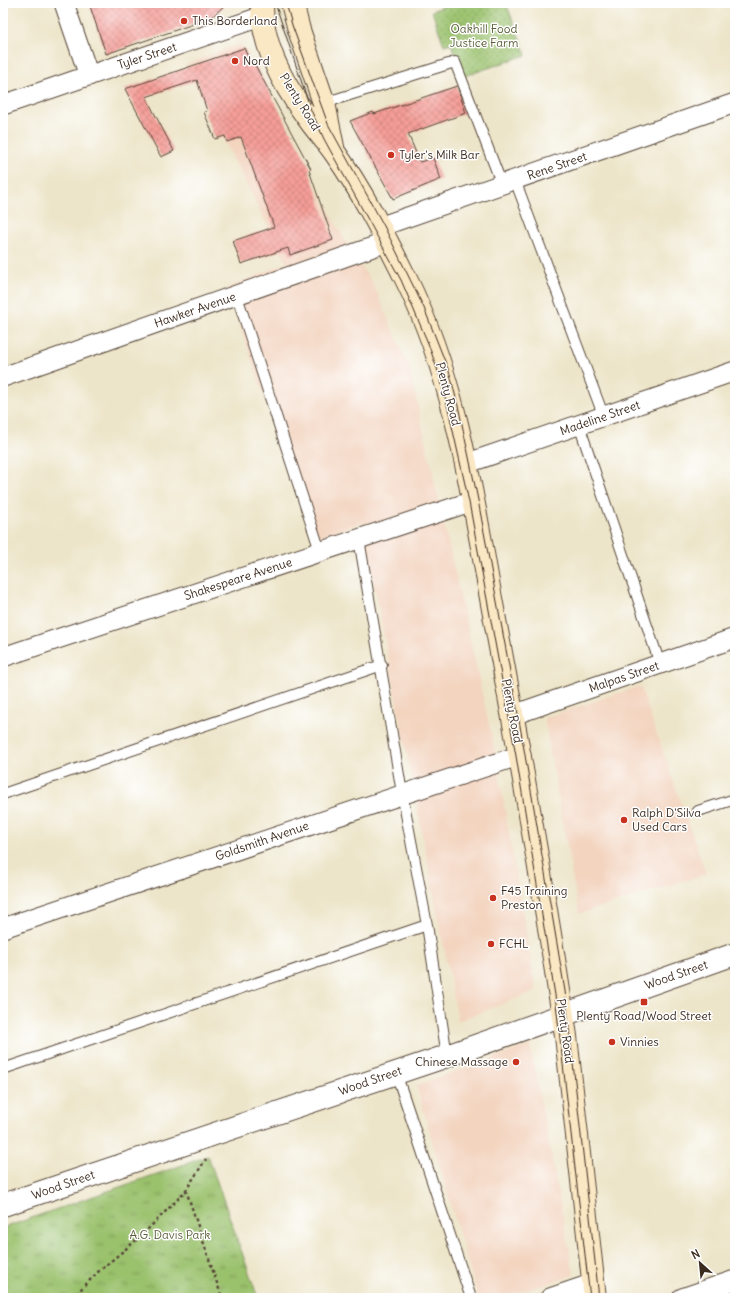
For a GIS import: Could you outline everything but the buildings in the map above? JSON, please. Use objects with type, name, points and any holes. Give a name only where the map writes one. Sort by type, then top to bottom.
[{"type":"main road","name":"Tyler Street","points":[[263,10],[291,3]]},
{"type":"main road","name":"Plenty Road","points":[[291,3],[324,103],[334,152]]},
{"type":"main road","name":"Plenty Road","points":[[263,10],[265,30],[278,67],[306,116],[334,152],[383,235],[420,309],[445,376],[473,501],[521,755],[563,1014],[594,1290]]},
{"type":"street","points":[[64,3],[89,76]]},
{"type":"street","name":"Tyler Street","points":[[3,105],[89,76],[263,10]]},
{"type":"street","name":"Rene Street","points":[[383,235],[508,183],[735,103]]},
{"type":"street","name":"Hawker Avenue","points":[[3,377],[237,296],[383,235]]},
{"type":"street","name":"Madeline Street","points":[[465,464],[735,371]]},
{"type":"street","name":"Shakespeare Avenue","points":[[3,657],[473,501]]},
{"type":"street","name":"Malpas Street","points":[[513,715],[735,638]]},
{"type":"street","name":"Goldsmith Avenue","points":[[3,928],[402,793],[521,755]]},
{"type":"street","name":"Wood Street","points":[[3,1205],[447,1056],[735,954]]},
{"type":"street","points":[[682,1298],[735,1280]]},
{"type":"street","points":[[550,1298],[594,1290]]},
{"type":"lane","points":[[324,103],[455,62],[508,183],[604,417]]},
{"type":"lane","points":[[237,296],[320,552]]},
{"type":"lane","points":[[579,425],[660,664]]},
{"type":"lane","points":[[359,539],[382,665],[402,793],[427,925],[447,1056]]},
{"type":"lane","points":[[3,794],[382,665]]},
{"type":"lane","points":[[698,811],[735,798]]},
{"type":"lane","points":[[3,1069],[427,925]]},
{"type":"lane","points":[[396,1073],[471,1298]]},
{"type":"path","points":[[72,1298],[100,1271],[140,1237],[186,1190],[207,1158]]},
{"type":"path","points":[[186,1190],[222,1298]]},
{"type":"shaded area","points":[[240,44],[345,241],[373,284],[409,367],[495,751],[536,991],[458,1021],[362,522],[313,539],[227,288],[287,263],[185,65]]},
{"type":"shaded area","points":[[640,686],[706,874],[579,914],[544,718]]},
{"type":"shaded area","points":[[530,1045],[574,1275],[503,1298],[478,1298],[416,1085]]},
{"type":"green space","name":"Oakhill Food Justice Farm","points":[[446,3],[506,3],[526,55],[462,77],[451,43],[444,45],[432,11],[447,5]]},
{"type":"green space","name":"A.G. Davis Park","points":[[208,1156],[258,1298],[3,1298],[3,1228]]},
{"type":"tram line","points":[[275,3],[311,110],[324,139],[401,280],[428,343],[440,377],[449,413],[469,502],[516,756],[555,995],[590,1298]]},
{"type":"tram line","points":[[286,3],[292,25],[328,124],[384,226],[424,308],[450,374],[459,410],[478,500],[518,714],[565,991],[599,1298]]},
{"type":"place","name":"This Borderland","points":[[184,21]]},
{"type":"place","name":"Nord","points":[[235,61]]},
{"type":"place","name":"Tyler's Milk Bar","points":[[391,155]]},
{"type":"place","name":"Ralph D'Silva Used Cars","points":[[624,820]]},
{"type":"place","name":"F45 Training Preston","points":[[493,898]]},
{"type":"place","name":"FCHL","points":[[491,944]]},
{"type":"place","name":"Plenty Road/Wood Street","points":[[644,1002]]},
{"type":"place","name":"Vinnies","points":[[612,1042]]},
{"type":"place","name":"Chinese Massage","points":[[516,1062]]}]
